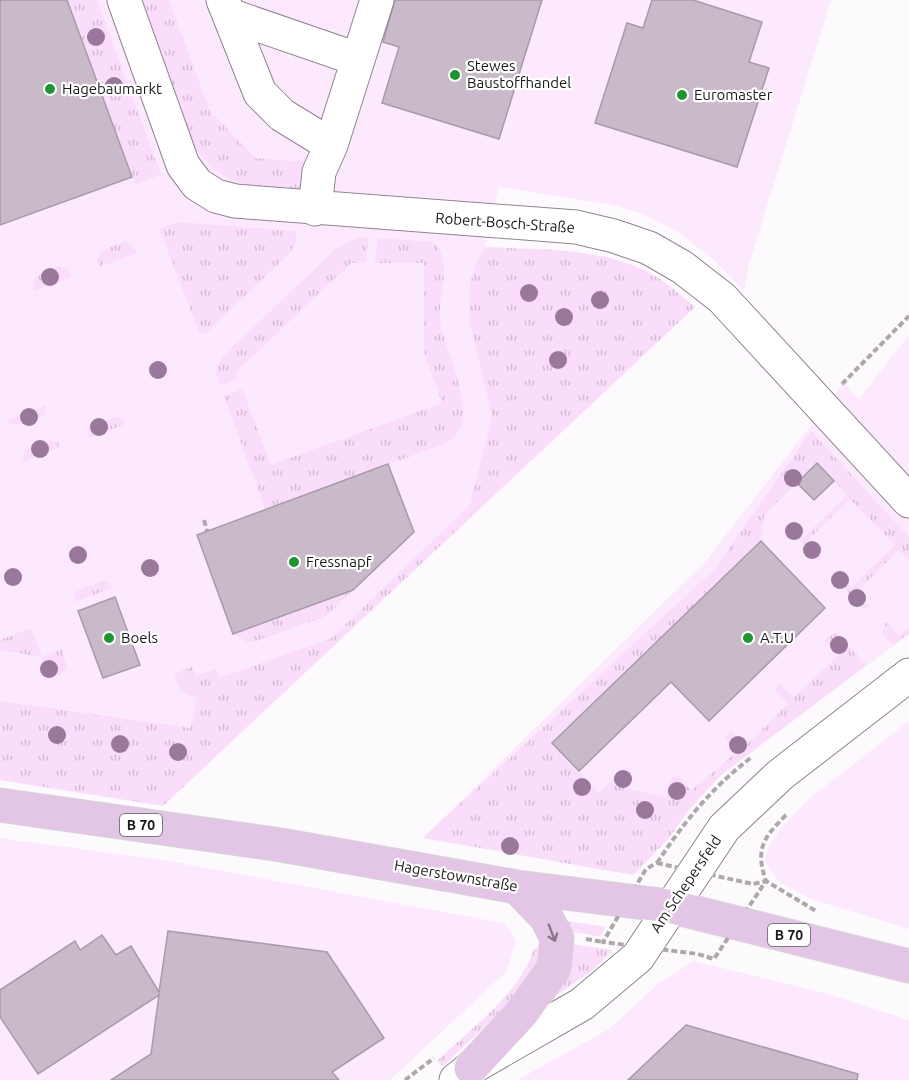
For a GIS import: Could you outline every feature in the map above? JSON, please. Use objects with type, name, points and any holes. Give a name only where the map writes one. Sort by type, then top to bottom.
[{"type":"main road","name":"Hagerstownstraße","points":[[0,805],[281,844],[517,887],[669,906],[909,966]]},
{"type":"main road","points":[[464,1074],[522,1013],[554,968],[556,938],[546,917],[517,887]]},
{"type":"street","name":"Robert-Bosch-Straße","points":[[124,0],[183,165],[197,184],[216,196],[235,201],[315,209],[576,227],[614,236],[649,248],[682,267],[722,298],[909,501]]},
{"type":"street","points":[[315,209],[320,172],[331,145],[377,0]]},
{"type":"street","points":[[226,8],[260,93],[282,115],[331,145]]},
{"type":"street","points":[[226,8],[357,59]]},
{"type":"street","name":"Am Schepersfeld","points":[[464,1074],[582,1004],[638,957],[669,906],[724,828],[780,775],[909,675]]},
{"type":"path","points":[[821,405],[909,316]]},
{"type":"path","points":[[204,520],[207,531]]},
{"type":"path","points":[[766,881],[760,857],[763,843],[789,811]]},
{"type":"path","points":[[642,877],[646,869],[657,863],[668,865]]},
{"type":"path","points":[[753,884],[766,881]]},
{"type":"path","points":[[759,888],[766,881]]},
{"type":"path","points":[[698,954],[714,958],[719,952]]},
{"type":"shaded area","points":[[0,0],[831,0],[749,264],[744,291],[714,260],[678,232],[640,213],[608,204],[499,187],[485,247],[475,265],[469,319],[492,417],[469,506],[172,790],[0,766]]},
{"type":"shaded area","points":[[909,335],[909,634],[721,775],[701,795],[670,836],[640,869],[423,838],[705,562],[844,383],[859,399]]},
{"type":"shaded area","points":[[909,721],[909,929],[811,899],[779,882],[765,862],[767,850],[780,829],[809,799]]},
{"type":"shaded area","points":[[0,838],[169,861],[503,923],[512,933],[516,943],[506,972],[390,1080],[0,1080]]},
{"type":"shaded area","points":[[693,961],[824,993],[909,1020],[909,1080],[517,1080],[609,1029],[659,983]]},
{"type":"green space","points":[[67,0],[97,0],[161,175],[135,184]]},
{"type":"green space","points":[[137,0],[169,0],[210,111],[255,158],[306,162],[298,194],[252,187],[228,178],[205,160],[193,146]]},
{"type":"green space","points":[[179,222],[296,231],[296,242],[290,253],[206,333],[200,334],[159,229]]},
{"type":"green space","points":[[359,237],[368,237],[366,263],[351,263],[236,372],[238,379],[220,385],[216,372],[222,357],[336,249]]},
{"type":"green space","points":[[378,238],[434,242],[440,251],[444,278],[440,318],[461,392],[463,417],[461,426],[453,437],[441,445],[265,509],[224,396],[242,389],[271,465],[442,403],[424,352],[424,263],[375,263]]},
{"type":"green space","points":[[124,242],[132,245],[137,253],[99,267],[98,259],[102,251]]},
{"type":"green space","points":[[485,247],[569,251],[611,258],[650,273],[695,307],[163,806],[0,780],[0,701],[190,728],[197,698],[181,691],[174,674],[192,667],[196,676],[216,669],[219,678],[330,639],[469,506],[492,417],[469,319],[470,285],[475,265]]},
{"type":"green space","points":[[59,266],[67,269],[72,277],[34,291],[37,276]]},
{"type":"green space","points":[[46,405],[46,414],[38,419],[23,424],[9,424],[8,420]]},
{"type":"green space","points":[[116,417],[122,418],[126,424],[88,438],[89,427]]},
{"type":"green space","points":[[811,431],[909,537],[909,560],[899,550],[856,592],[869,605],[864,609],[832,577],[837,572],[852,587],[895,545],[850,499],[807,541],[821,556],[818,560],[786,526],[789,524],[803,538],[847,495],[817,463],[764,515],[761,541],[552,744],[599,793],[623,770],[631,771],[628,789],[666,797],[671,778],[678,776],[691,791],[737,752],[725,738],[731,731],[745,746],[788,704],[775,689],[780,684],[794,697],[839,655],[825,640],[835,632],[866,665],[721,775],[686,813],[670,837],[633,875],[423,838],[715,569]]},
{"type":"green space","points":[[51,441],[57,442],[61,447],[23,462],[24,451]]},
{"type":"green space","points":[[102,581],[109,582],[112,588],[74,602],[75,592]]},
{"type":"green space","points":[[353,590],[326,616],[256,641],[247,642],[233,634]]},
{"type":"green space","points":[[886,622],[899,636],[909,627],[909,634],[893,645],[882,633]]},
{"type":"green space","points":[[31,628],[42,657],[0,650],[0,640]]},
{"type":"green space","points":[[62,649],[67,668],[59,676],[40,674],[42,657]]},
{"type":"green space","points":[[567,921],[606,927],[600,936],[596,936],[569,931]]},
{"type":"green space","points":[[546,943],[543,960],[511,1002],[443,1066],[437,1061],[506,996],[527,966],[534,949]]},
{"type":"green space","points":[[572,944],[613,950],[593,970],[559,994],[556,993]]},
{"type":"building","name":"Hagebaumarkt","points":[[0,0],[67,0],[132,177],[0,225]]},
{"type":"building","name":"Stewes Baustoffhandel","points":[[395,0],[542,0],[499,139],[382,103],[399,47],[383,42]]},
{"type":"building","name":"Euromaster","points":[[652,0],[693,0],[762,22],[749,62],[769,68],[737,167],[595,123],[627,23],[643,28]]},
{"type":"building","points":[[817,463],[834,481],[814,500],[797,483]]},
{"type":"building","name":"Fressnapf","points":[[388,464],[414,532],[353,590],[233,634],[197,535]]},
{"type":"building","points":[[761,541],[825,608],[709,721],[671,682],[579,771],[552,743]]},
{"type":"building","name":"Boels","points":[[115,597],[140,665],[103,678],[78,611]]},
{"type":"building","points":[[168,931],[327,952],[384,1038],[332,1072],[339,1080],[111,1080],[151,1054],[159,995],[38,1074],[0,1017],[0,990],[75,941],[80,950],[102,935],[116,955],[131,946],[159,992]]},
{"type":"building","points":[[686,1025],[858,1074],[857,1080],[628,1080]]},
{"type":"place","name":"Stewes Baustoffhandel","points":[[455,75]]},
{"type":"place","name":"Hagebaumarkt","points":[[50,89]]},
{"type":"place","name":"Euromaster","points":[[682,95]]},
{"type":"place","name":"Fressnapf","points":[[294,562]]},
{"type":"place","name":"Boels","points":[[109,638]]},
{"type":"place","name":"A.T.U","points":[[748,638]]}]
